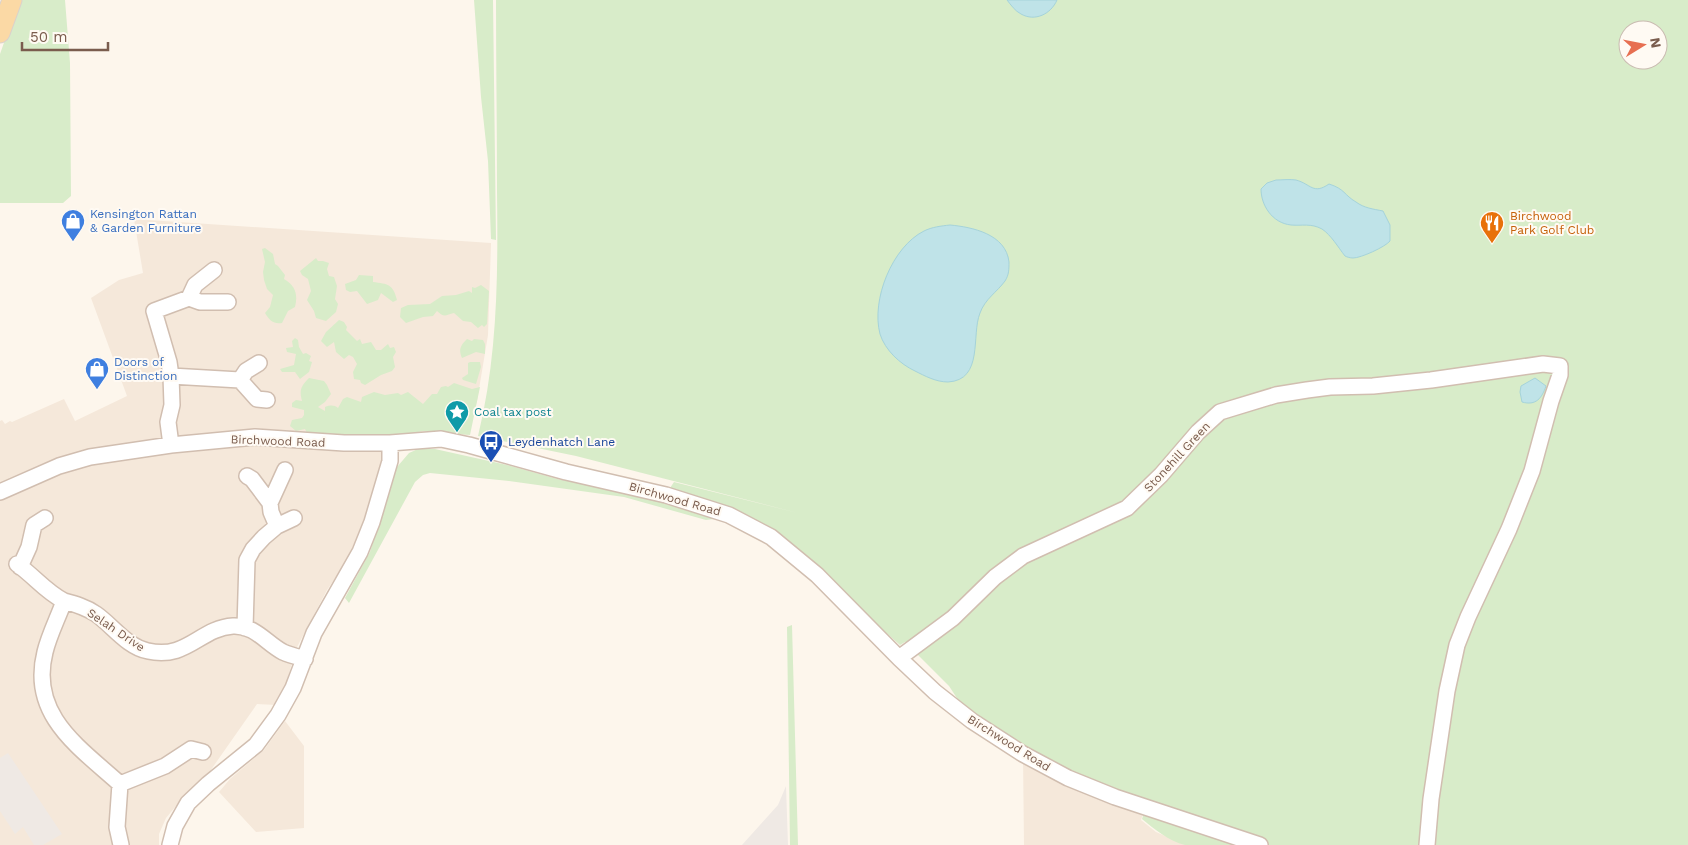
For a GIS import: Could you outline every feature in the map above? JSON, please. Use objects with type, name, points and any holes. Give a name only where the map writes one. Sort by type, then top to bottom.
[{"type":"main road","points":[[0,33],[12,0]]},
{"type":"street","points":[[189,298],[195,285],[214,270]]},
{"type":"street","points":[[170,444],[168,422],[172,405],[170,376],[154,311],[189,298],[200,302],[228,302]]},
{"type":"street","points":[[240,380],[246,370],[259,363]]},
{"type":"street","name":"Stonehill Green","points":[[899,658],[953,618],[995,577],[1023,556],[1127,508],[1161,475],[1198,432],[1220,412],[1276,395],[1307,390],[1431,380],[1535,365],[1560,366],[1560,375],[1551,400],[1532,472],[1510,530],[1475,600],[1458,644],[1447,691],[1431,799],[1427,845]]},
{"type":"street","points":[[170,376],[240,380],[257,398],[267,400]]},
{"type":"street","name":"Birchwood Road","points":[[0,492],[59,466],[90,457],[170,444],[255,438],[344,443],[390,443],[441,439],[566,472],[666,494],[729,515],[771,537],[817,575],[935,692],[972,721],[1023,754],[1068,778],[1114,797],[1260,845]]},
{"type":"street","points":[[170,845],[175,826],[188,803],[256,745],[278,715],[293,688],[314,633],[360,552],[372,522],[390,461],[390,443]]},
{"type":"street","points":[[270,503],[285,470]]},
{"type":"street","points":[[246,476],[252,479],[270,503],[271,512],[277,526]]},
{"type":"street","name":"Selah Drive","points":[[45,518],[34,525],[29,547],[19,566],[32,575],[44,588],[64,601],[95,613],[146,651],[165,653],[175,651],[224,628],[235,626],[245,628]]},
{"type":"street","points":[[294,518],[277,526],[252,549],[247,560],[245,572],[245,628],[256,632],[283,652],[305,659]]},
{"type":"street","points":[[64,601],[45,652],[42,670],[43,688],[47,703],[57,724],[68,737],[120,784]]},
{"type":"street","points":[[120,784],[165,766],[194,745]]},
{"type":"street","points":[[120,784],[117,827],[121,845]]},
{"type":"shaded area","points":[[134,219],[491,243],[488,335],[477,401],[468,435],[442,432],[383,439],[380,484],[344,565],[327,590],[296,649],[286,684],[276,705],[257,704],[201,784],[181,800],[166,818],[159,834],[159,845],[0,845],[0,421],[2,420],[5,424],[10,421],[12,422],[64,399],[75,421],[127,396],[91,298],[119,280],[143,273]]},
{"type":"shaded area","points":[[285,721],[304,746],[304,828],[256,832],[219,792],[230,779],[264,750]]},
{"type":"shaded area","points":[[8,753],[62,834],[43,845],[34,845],[23,827],[15,834],[0,811],[0,758]]},
{"type":"shaded area","points":[[1023,755],[1145,808],[1141,820],[1156,832],[1186,845],[1024,845]]},
{"type":"shaded area","points":[[786,786],[788,845],[742,845],[778,805]]},
{"type":"green space","points":[[19,0],[65,0],[70,63],[71,196],[63,203],[0,203],[0,54]]},
{"type":"green space","points":[[474,0],[493,0],[496,240],[491,239],[488,161]]},
{"type":"green space","points":[[496,0],[1688,0],[1688,845],[1260,845],[1115,797],[972,721],[949,686],[915,652],[925,639],[905,642],[900,645],[766,527],[736,509],[670,488],[674,482],[798,513],[576,456],[478,436],[490,375],[497,283]]},
{"type":"green space","points":[[265,248],[273,254],[275,264],[285,275],[284,279],[294,288],[296,295],[295,307],[288,311],[282,323],[272,321],[265,313],[270,307],[273,295],[267,289],[264,280],[265,262],[262,249]]},
{"type":"green space","points":[[316,258],[318,261],[329,263],[327,269],[329,276],[334,277],[337,286],[335,299],[338,304],[336,312],[326,321],[316,318],[307,300],[311,291],[308,279],[300,271]]},
{"type":"green space","points":[[359,275],[373,276],[373,282],[389,286],[394,291],[397,300],[393,302],[381,293],[378,300],[367,304],[357,291],[350,292],[346,290],[345,284],[356,280]]},
{"type":"green space","points":[[481,285],[489,291],[487,324],[484,327],[482,325],[478,328],[471,322],[463,321],[454,313],[443,315],[437,311],[433,316],[423,317],[406,323],[400,317],[401,308],[408,305],[430,304],[442,296],[456,295],[469,291],[472,293],[472,287],[475,288]]},
{"type":"green space","points":[[339,320],[344,322],[347,327],[346,330],[357,341],[360,339],[362,344],[371,342],[376,350],[381,350],[388,344],[390,348],[394,347],[396,352],[393,357],[395,367],[392,371],[381,375],[365,385],[360,380],[354,379],[353,372],[357,364],[353,357],[349,355],[344,359],[336,352],[334,342],[327,347],[321,341],[326,332]]},
{"type":"green space","points":[[295,338],[298,340],[303,354],[306,353],[311,356],[309,361],[312,362],[309,372],[300,379],[295,372],[282,372],[280,369],[294,365],[296,354],[287,352],[286,348],[293,347],[292,341]]},
{"type":"green space","points":[[467,339],[472,341],[474,339],[483,340],[485,354],[476,352],[462,358],[461,347]]},
{"type":"green space","points":[[480,362],[481,367],[476,384],[462,378],[468,374],[468,363]]},
{"type":"green space","points":[[309,378],[324,381],[327,385],[331,394],[318,407],[325,411],[325,407],[329,406],[338,408],[343,399],[347,397],[361,402],[362,397],[374,392],[385,395],[398,393],[401,395],[408,392],[423,404],[432,394],[437,394],[441,387],[448,387],[454,383],[472,389],[480,387],[470,435],[423,431],[388,438],[323,437],[307,433],[305,429],[296,431],[290,426],[292,420],[302,418],[304,415],[304,410],[292,407],[292,403],[296,400],[302,401],[301,388]]},
{"type":"green space","points":[[418,449],[435,449],[507,465],[561,480],[591,484],[634,494],[714,519],[706,520],[624,497],[509,481],[430,473],[423,475],[415,482],[349,603],[345,598],[370,552],[397,467],[409,453]]},
{"type":"green space","points":[[792,625],[798,845],[790,845],[787,627]]},
{"type":"green space","points":[[1144,813],[1240,845],[1185,845],[1173,841],[1142,819]]},
{"type":"water","points":[[1007,0],[1057,0],[1047,13],[1032,17],[1019,13]]},
{"type":"water","points":[[1276,180],[1296,180],[1315,189],[1329,184],[1341,190],[1362,206],[1383,211],[1390,225],[1390,241],[1373,252],[1357,258],[1351,258],[1345,256],[1322,229],[1310,225],[1284,224],[1278,221],[1265,207],[1261,189],[1267,183]]},
{"type":"water","points":[[950,225],[978,230],[995,239],[1007,252],[1009,265],[1005,281],[988,300],[980,313],[972,365],[967,373],[959,379],[948,382],[927,377],[909,368],[899,360],[885,346],[880,334],[878,320],[882,291],[887,276],[902,249],[924,231]]},
{"type":"water","points":[[1535,378],[1546,386],[1543,394],[1535,402],[1522,402],[1521,386]]},
{"type":"place","name":"Kensington Rattan & Garden Furniture","points":[[73,242]]},
{"type":"place","name":"Birchwood Park Golf Club","points":[[1492,244]]},
{"type":"place","name":"Doors of Distinction","points":[[97,390]]},
{"type":"place","name":"Coal tax post","points":[[457,433]]},
{"type":"place","name":"Leydenhatch Lane","points":[[491,463]]}]
